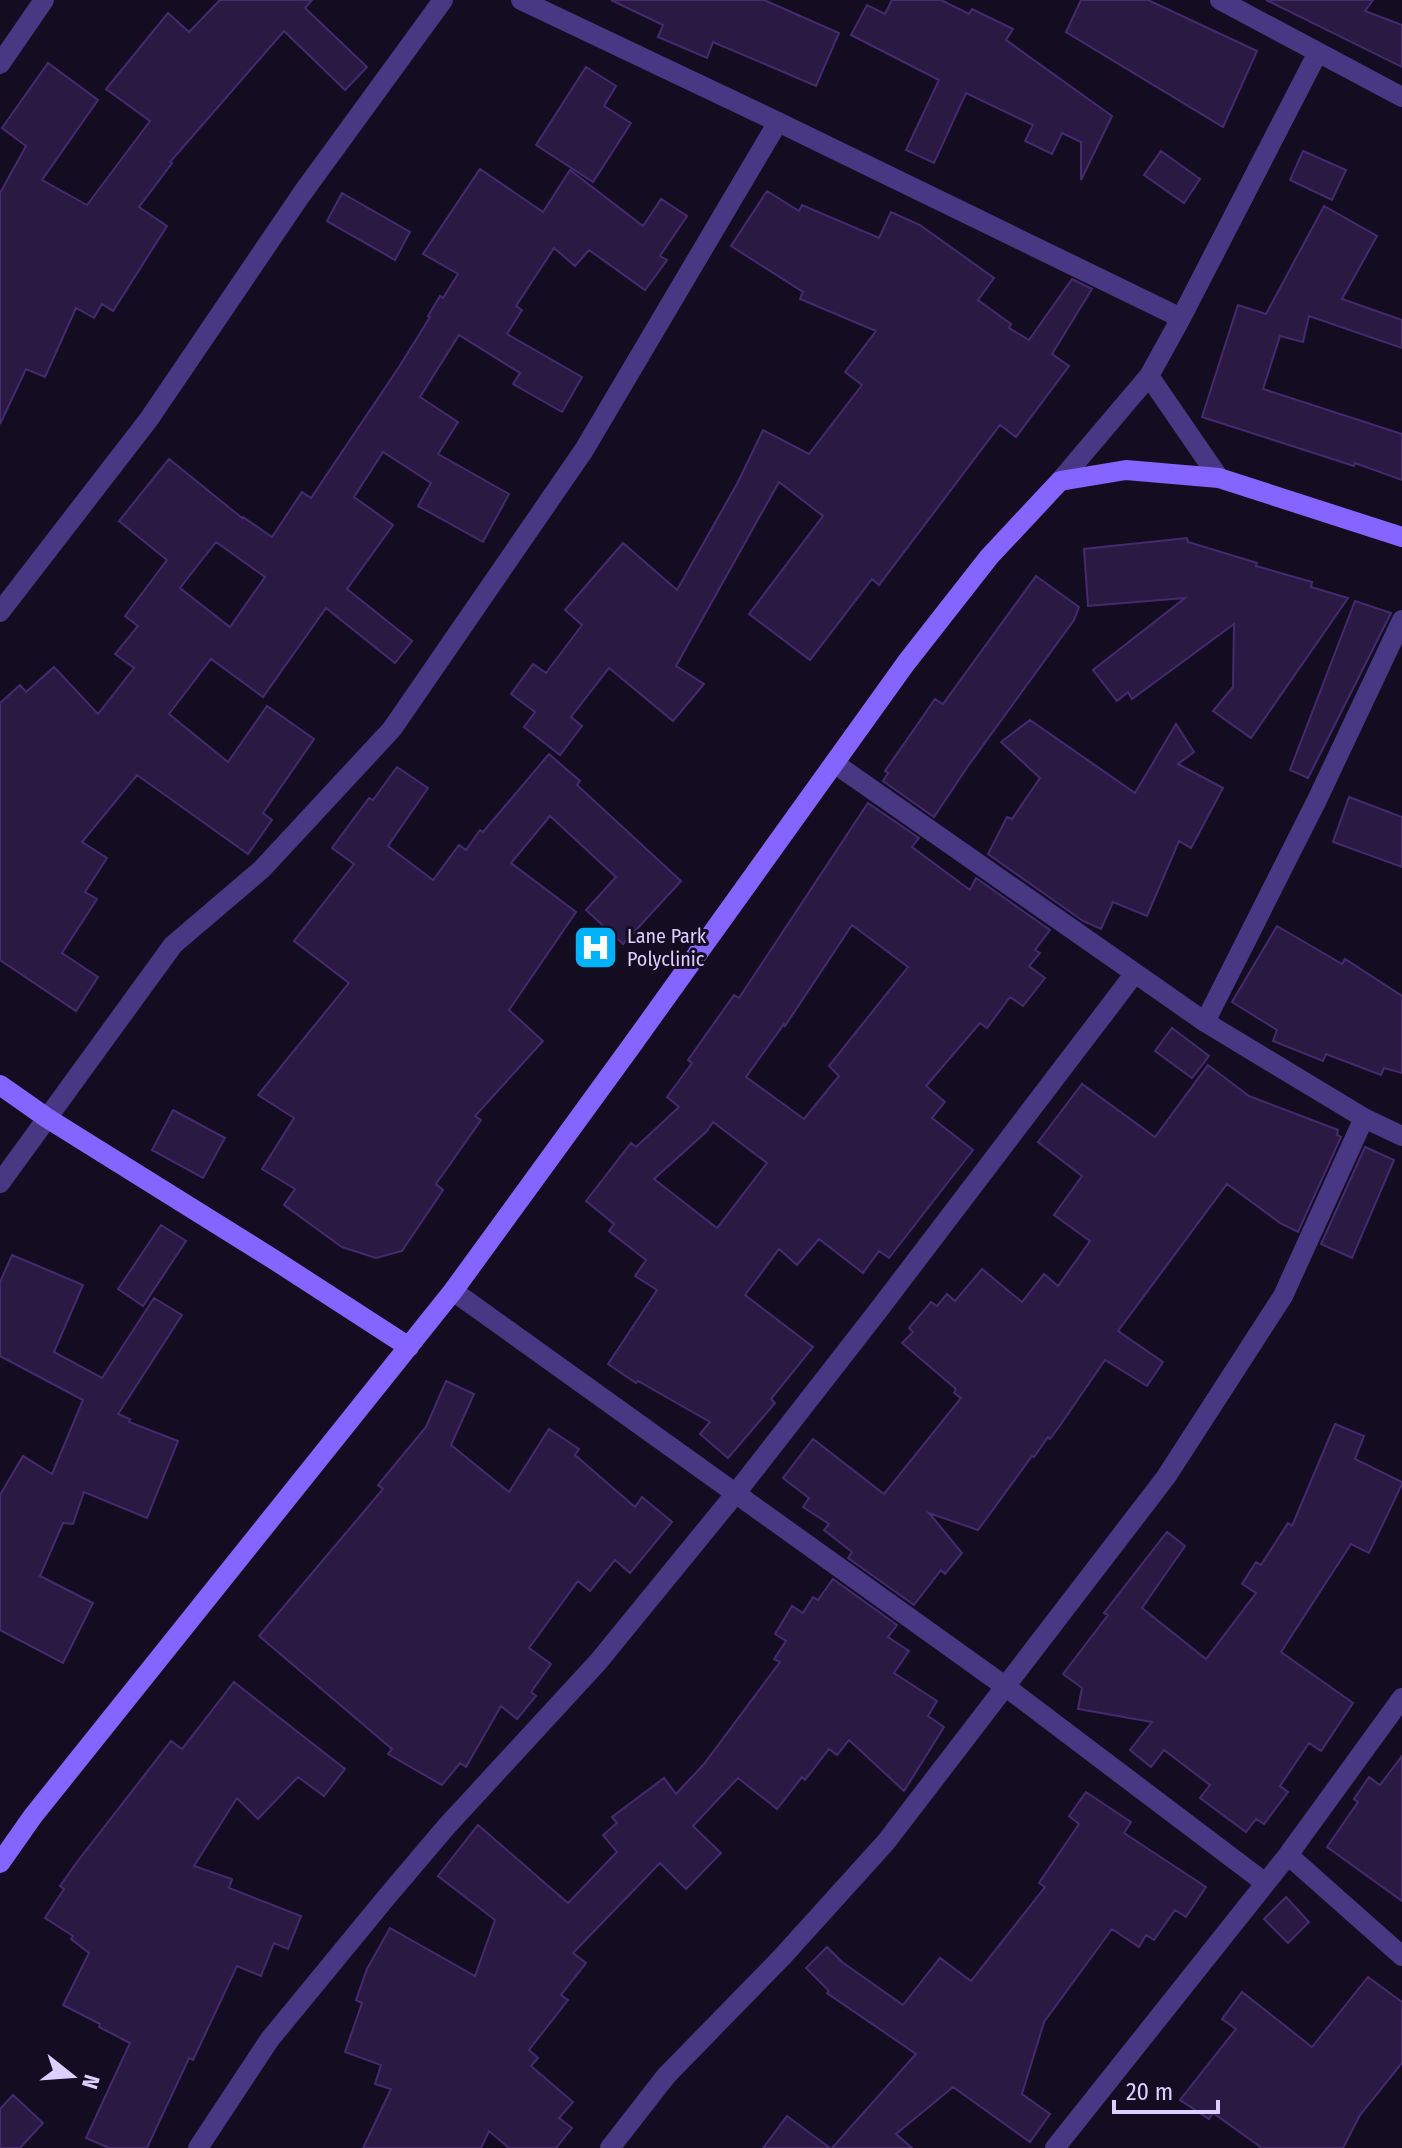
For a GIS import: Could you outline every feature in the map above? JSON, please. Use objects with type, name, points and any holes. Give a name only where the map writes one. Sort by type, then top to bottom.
[{"type":"street","points":[[0,64],[44,0]]},
{"type":"street","points":[[0,612],[149,419],[301,195],[443,0]]},
{"type":"street","points":[[521,0],[1181,318]]},
{"type":"street","points":[[1220,0],[1402,97]]},
{"type":"street","points":[[0,1863],[33,1816],[453,1291],[906,663],[989,557],[1060,481],[1149,376],[1317,54]]},
{"type":"street","points":[[0,1183],[173,945],[262,869],[392,729],[584,450],[778,122]]},
{"type":"street","points":[[1149,376],[1219,478]]},
{"type":"street","points":[[1060,481],[1126,470],[1219,478],[1402,537]]},
{"type":"street","points":[[1205,1022],[1317,800],[1402,620]]},
{"type":"street","points":[[834,763],[1205,1022],[1364,1118],[1402,1136]]},
{"type":"street","points":[[198,2148],[270,2039],[375,1911],[446,1827],[598,1662],[736,1493],[1135,973]]},
{"type":"street","points":[[0,1085],[47,1118],[409,1347]]},
{"type":"street","points":[[610,2148],[666,2076],[782,1957],[886,1842],[1166,1477],[1283,1296],[1364,1118]]},
{"type":"street","points":[[453,1291],[1006,1687],[1264,1882]]},
{"type":"street","points":[[1055,2148],[1288,1855],[1402,1698]]},
{"type":"street","points":[[1288,1855],[1402,1956]]},
{"type":"building","points":[[220,0],[312,0],[305,8],[367,67],[345,90],[284,31],[170,162],[139,207],[167,226],[113,311],[102,304],[94,318],[76,308],[45,377],[26,369],[0,424],[0,193],[26,146],[2,128],[48,63],[98,100],[42,180],[87,205],[150,121],[106,89],[168,13],[189,32]]},
{"type":"building","points":[[611,0],[764,0],[839,33],[816,86],[713,42],[707,58],[658,37],[663,25]]},
{"type":"building","points":[[892,0],[941,0],[969,14],[972,9],[1013,29],[1006,40],[1112,116],[1081,180],[1081,142],[1062,133],[1052,154],[1025,141],[1033,125],[966,93],[934,163],[906,150],[939,80],[851,35],[867,5],[885,14]]},
{"type":"building","points":[[1081,0],[1148,0],[1257,51],[1223,127],[1066,32]]},
{"type":"building","points":[[1266,0],[1373,0],[1365,11],[1402,25],[1402,67]]},
{"type":"building","points":[[586,67],[616,86],[604,106],[631,123],[593,182],[536,145]]},
{"type":"building","points":[[1161,151],[1200,179],[1184,203],[1144,175]]},
{"type":"building","points":[[1303,151],[1346,170],[1332,200],[1290,180]]},
{"type":"building","points":[[480,169],[543,212],[570,170],[643,226],[661,199],[687,216],[660,256],[667,260],[645,290],[589,250],[575,266],[554,248],[516,306],[522,310],[507,334],[582,377],[562,412],[513,384],[520,373],[459,335],[420,397],[458,422],[438,454],[509,494],[483,542],[418,506],[431,483],[383,452],[354,497],[393,525],[347,589],[412,641],[395,663],[326,608],[263,697],[211,659],[169,714],[228,762],[267,706],[314,739],[263,813],[272,820],[248,854],[137,775],[82,842],[107,858],[85,892],[97,899],[62,953],[98,977],[76,1011],[0,960],[0,703],[20,685],[26,692],[54,667],[98,714],[134,668],[115,654],[138,626],[125,616],[167,560],[119,521],[169,459],[242,518],[272,537],[302,492],[311,498],[399,367],[440,296],[443,298],[458,274],[423,254]],"holes":[[[216,542],[265,577],[230,627],[180,588]]]},
{"type":"building","points":[[767,191],[799,211],[802,205],[879,238],[891,212],[920,225],[994,278],[978,300],[1011,324],[1009,328],[1029,340],[1072,279],[1092,289],[1052,354],[1069,366],[1016,437],[1000,425],[879,585],[872,579],[810,660],[749,614],[823,516],[779,482],[676,666],[704,684],[673,721],[609,668],[571,717],[582,726],[560,755],[524,727],[535,712],[511,694],[533,664],[546,673],[582,625],[565,610],[623,543],[677,590],[738,482],[763,430],[809,454],[862,385],[845,372],[876,331],[800,299],[803,292],[731,246]]},
{"type":"building","points":[[342,193],[410,232],[395,260],[327,221]]},
{"type":"building","points":[[1324,206],[1377,236],[1342,299],[1402,320],[1402,348],[1309,316],[1303,342],[1280,336],[1263,389],[1402,434],[1402,480],[1202,417],[1238,305],[1266,314]]},
{"type":"building","points":[[1187,538],[1188,542],[1312,582],[1311,587],[1348,598],[1251,738],[1213,711],[1233,687],[1234,624],[1132,699],[1128,692],[1117,701],[1093,670],[1185,598],[1088,606],[1084,549]]},
{"type":"building","points":[[1036,576],[1079,607],[1074,620],[934,817],[883,781],[888,773],[885,771],[935,699],[943,704]]},
{"type":"building","points":[[1355,601],[1391,613],[1308,778],[1290,770]]},
{"type":"building","points":[[1030,720],[1135,793],[1176,724],[1194,752],[1178,764],[1223,788],[1191,848],[1179,841],[1147,916],[1113,902],[1101,929],[1083,921],[988,854],[1007,817],[1012,819],[1040,778],[1001,742]]},
{"type":"building","points":[[549,754],[580,781],[577,785],[681,881],[623,944],[586,910],[616,877],[550,816],[511,863],[576,912],[509,1010],[543,1041],[475,1116],[481,1120],[436,1184],[443,1190],[402,1251],[376,1258],[342,1247],[284,1205],[295,1189],[262,1169],[294,1118],[258,1095],[349,983],[294,941],[354,864],[332,848],[369,798],[373,800],[397,767],[428,788],[388,846],[433,880],[459,845],[466,850],[480,830],[483,832]]},
{"type":"building","points":[[1349,797],[1402,817],[1402,867],[1333,842]]},
{"type":"building","points":[[868,803],[919,838],[912,847],[970,890],[976,878],[1050,930],[1035,950],[1040,953],[1029,966],[1045,978],[1023,1006],[1010,997],[987,1028],[980,1023],[926,1086],[945,1102],[932,1118],[973,1150],[889,1258],[879,1251],[863,1273],[819,1239],[797,1265],[779,1249],[745,1295],[813,1347],[771,1399],[775,1403],[728,1458],[700,1434],[710,1422],[638,1381],[636,1383],[608,1364],[657,1290],[635,1276],[646,1260],[609,1231],[614,1224],[586,1201],[631,1143],[636,1147],[679,1107],[667,1097],[692,1063],[688,1060],[734,995],[739,998]],"holes":[[[852,925],[908,967],[829,1066],[839,1076],[804,1119],[746,1077],[785,1026]],[[713,1122],[767,1163],[717,1228],[654,1179]]]},
{"type":"building","points":[[1277,926],[1342,964],[1345,959],[1402,996],[1402,1073],[1384,1068],[1381,1075],[1326,1054],[1323,1061],[1273,1041],[1277,1030],[1232,1002]]},
{"type":"building","points":[[1172,1028],[1209,1056],[1192,1078],[1155,1051]]},
{"type":"building","points":[[1208,1065],[1249,1096],[1338,1130],[1337,1135],[1341,1137],[1298,1232],[1280,1223],[1227,1184],[1118,1331],[1163,1362],[1147,1386],[1105,1360],[1050,1439],[1048,1437],[1032,1456],[978,1530],[929,1513],[962,1553],[945,1574],[941,1570],[914,1605],[848,1558],[852,1552],[824,1530],[829,1524],[803,1507],[809,1498],[783,1478],[813,1439],[884,1494],[961,1398],[954,1393],[956,1389],[902,1343],[913,1332],[909,1328],[931,1302],[937,1306],[947,1294],[955,1301],[982,1269],[1022,1302],[1044,1274],[1058,1286],[1090,1241],[1054,1215],[1082,1176],[1038,1142],[1082,1084],[1155,1137]]},
{"type":"building","points":[[173,1110],[225,1138],[203,1178],[152,1150]]},
{"type":"building","points":[[1365,1147],[1394,1160],[1352,1258],[1321,1244]]},
{"type":"building","points":[[161,1225],[186,1241],[143,1306],[118,1289]]},
{"type":"building","points":[[12,1255],[83,1285],[54,1352],[102,1378],[154,1298],[182,1315],[118,1414],[130,1419],[129,1422],[178,1441],[147,1518],[84,1492],[73,1524],[63,1523],[40,1576],[93,1603],[63,1663],[0,1630],[0,1495],[23,1456],[52,1474],[83,1400],[0,1356],[0,1282]]},
{"type":"building","points":[[446,1381],[474,1394],[451,1445],[509,1492],[549,1429],[579,1449],[575,1455],[635,1507],[642,1497],[672,1522],[630,1573],[615,1560],[590,1591],[578,1581],[529,1648],[551,1664],[531,1692],[536,1696],[517,1719],[501,1706],[466,1767],[460,1763],[442,1785],[388,1754],[392,1749],[259,1636],[383,1489],[378,1485],[426,1427]]},
{"type":"building","points":[[1335,1424],[1364,1436],[1355,1459],[1402,1484],[1369,1553],[1351,1544],[1281,1652],[1353,1703],[1321,1751],[1309,1743],[1280,1786],[1288,1792],[1264,1824],[1256,1819],[1246,1832],[1200,1798],[1210,1785],[1164,1750],[1151,1767],[1130,1750],[1152,1722],[1078,1709],[1082,1688],[1063,1674],[1108,1615],[1104,1613],[1167,1532],[1185,1546],[1142,1608],[1206,1659],[1256,1593],[1242,1584],[1256,1562],[1261,1565],[1288,1523],[1292,1526]]},
{"type":"building","points":[[833,1579],[897,1625],[888,1637],[909,1651],[894,1673],[937,1701],[928,1716],[944,1727],[904,1791],[849,1740],[837,1755],[829,1749],[777,1809],[738,1778],[693,1826],[721,1853],[686,1889],[660,1863],[573,1953],[586,1963],[561,1995],[568,2000],[529,2050],[538,2058],[531,2066],[573,2102],[559,2118],[572,2128],[556,2148],[509,2148],[489,2131],[481,2148],[363,2148],[391,2089],[375,2084],[381,2065],[345,2052],[362,2003],[356,2000],[367,1969],[390,1928],[475,1976],[495,1920],[438,1876],[478,1825],[568,1903],[617,1852],[603,1835],[617,1823],[612,1817],[664,1778],[676,1794],[704,1764],[780,1662],[774,1659],[786,1641],[775,1634],[792,1606],[803,1613],[813,1597],[818,1600]]},
{"type":"building","points":[[234,1682],[345,1769],[324,1796],[298,1777],[258,1819],[237,1798],[194,1866],[232,1879],[229,1888],[301,1916],[288,1949],[274,1943],[261,1976],[237,1966],[147,2148],[109,2148],[86,2138],[130,2043],[63,2005],[89,1953],[71,1939],[73,1936],[45,1918],[64,1889],[60,1886],[77,1862],[171,1741],[182,1749]]},
{"type":"building","points":[[1402,1756],[1402,1901],[1327,1847],[1358,1802],[1354,1799],[1369,1777],[1380,1785]]},
{"type":"building","points":[[1086,1792],[1131,1822],[1124,1833],[1206,1887],[1186,1917],[1175,1910],[1154,1940],[1146,1935],[1139,1947],[1112,1929],[1044,2022],[1022,2094],[1050,2114],[1030,2142],[953,2087],[896,2134],[912,2148],[832,2148],[916,2054],[827,1993],[829,1991],[806,1968],[827,1947],[842,1962],[903,2005],[940,1958],[971,1981],[1045,1887],[1039,1883],[1079,1824],[1069,1816]]},
{"type":"building","points":[[1286,1897],[1309,1922],[1288,1943],[1264,1919]]},
{"type":"building","points":[[1368,1977],[1402,2002],[1402,2063],[1360,2115],[1343,2148],[1262,2148],[1213,2113],[1209,2119],[1180,2100],[1236,2029],[1222,2019],[1242,1992],[1312,2047]]},
{"type":"building","points":[[13,2095],[43,2123],[20,2148],[0,2148],[0,2109]]},
{"type":"building","points":[[787,2116],[830,2148],[763,2148]]},
{"type":"place","name":"Lane Park Polyclinic","points":[[596,948]]}]
